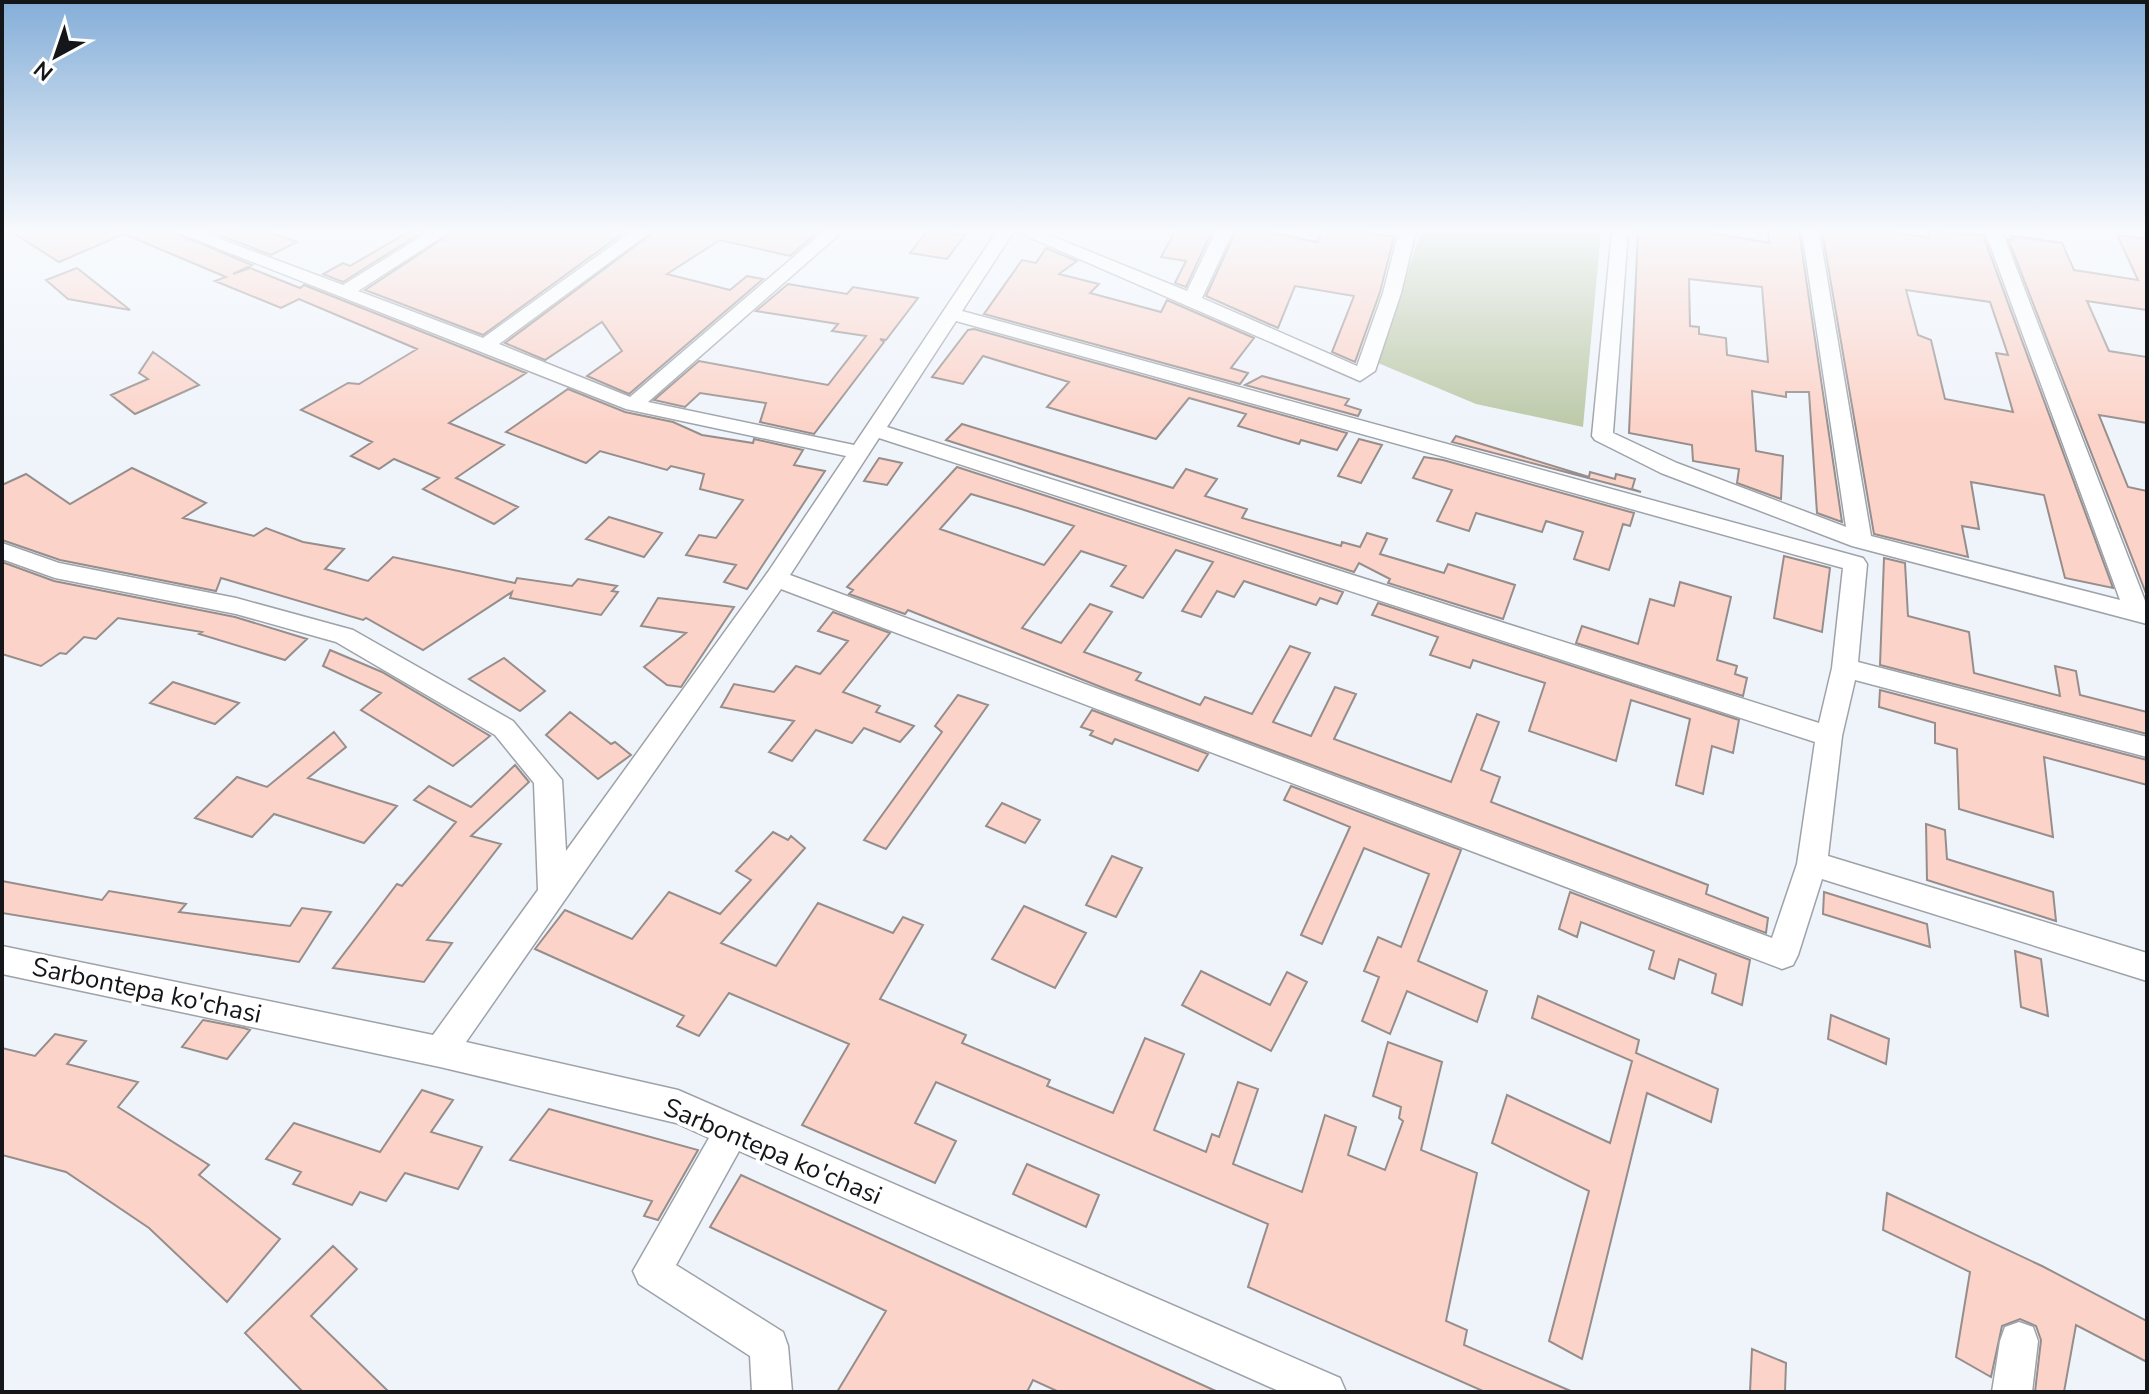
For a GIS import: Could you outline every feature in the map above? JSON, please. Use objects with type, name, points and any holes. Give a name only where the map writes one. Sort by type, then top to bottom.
[{"type":"street","points":[[355,296],[633,405],[858,452]]},
{"type":"street","points":[[485,345],[553,296]]},
{"type":"street","points":[[633,405],[759,296]]},
{"type":"street","points":[[440,1052],[776,578],[964,296]]},
{"type":"street","points":[[1182,296],[1360,375],[1365,371],[1391,296]]},
{"type":"street","points":[[1192,300],[1194,296]]},
{"type":"street","points":[[1614,296],[1602,436],[1669,468],[1860,541],[2142,614]]},
{"type":"street","points":[[1820,296],[1860,541]]},
{"type":"street","points":[[2018,296],[2142,614]]},
{"type":"street","points":[[776,578],[1782,955],[1812,864],[1829,736],[1845,668],[1855,564],[953,314]]},
{"type":"street","points":[[875,430],[1829,736]]},
{"type":"street","points":[[2,551],[55,570],[236,606],[344,636],[504,728],[548,780],[553,893]]},
{"type":"street","points":[[1845,668],[2147,747]]},
{"type":"street","points":[[1812,864],[2147,967]]},
{"type":"street","name":"Sarbontepa ko'chasi","points":[[2,960],[440,1052],[678,1107],[1326,1392]]},
{"type":"street","points":[[732,1131],[652,1271],[769,1346],[772,1392]]},
{"type":"street","points":[[2012,1392],[2019,1341]]},
{"type":"green space","points":[[1400,296],[1595,296],[1583,427],[1476,404],[1378,363]]},
{"type":"building","points":[[65,296],[112,296],[130,310]]},
{"type":"building","points":[[252,296],[332,296],[526,373],[449,423],[504,445],[456,478],[518,507],[494,524],[423,489],[439,478],[394,459],[379,469],[351,456],[372,442],[301,410],[348,383],[359,384],[417,349],[299,299],[281,308]]},
{"type":"building","points":[[381,296],[537,296],[483,335]]},
{"type":"building","points":[[568,296],[743,296],[629,394],[587,376],[622,351],[602,322],[545,360],[505,343]]},
{"type":"building","points":[[774,296],[918,298],[886,340],[880,339],[884,342],[814,434],[760,422],[766,403],[700,393],[685,407],[654,400],[699,361],[828,385],[866,336],[832,331],[838,324],[756,311]]},
{"type":"building","points":[[997,296],[1101,296],[1161,312],[1167,300],[1254,338],[1231,368],[1248,373],[1240,384],[984,314]]},
{"type":"building","points":[[1206,296],[1291,296],[1278,328]]},
{"type":"building","points":[[1354,296],[1379,296],[1355,362],[1332,352]]},
{"type":"building","points":[[1635,296],[1689,296],[1690,326],[1699,327],[1699,334],[1726,338],[1727,355],[1768,362],[1763,296],[1809,296],[1842,522],[1817,513],[1809,392],[1786,392],[1786,397],[1752,391],[1756,451],[1783,456],[1781,499],[1737,483],[1739,469],[1693,461],[1692,445],[1629,433]]},
{"type":"building","points":[[1833,296],[1908,296],[1918,335],[1931,340],[1945,399],[2013,412],[1996,353],[2008,355],[1990,302],[1948,296],[2005,296],[2113,588],[2065,578],[2044,495],[1971,482],[1979,529],[1962,526],[1968,557],[1874,534]]},
{"type":"building","points":[[2030,296],[2147,296],[2147,310],[2087,301],[2109,351],[2147,357],[2147,423],[2099,415],[2128,487],[2147,491],[2147,596]]},
{"type":"building","points":[[974,329],[1347,433],[1337,450],[1301,440],[1299,444],[1238,426],[1246,414],[1189,398],[1156,439],[1047,407],[1069,382],[983,356],[963,384],[932,377],[968,330]]},
{"type":"building","points":[[153,352],[199,385],[135,414],[111,395],[148,379],[139,373]]},
{"type":"building","points":[[1262,376],[1349,399],[1345,405],[1361,410],[1358,416],[1245,385]]},
{"type":"building","points":[[568,389],[625,412],[673,422],[702,435],[753,443],[754,439],[803,450],[794,465],[825,471],[747,589],[724,582],[736,565],[686,555],[699,535],[716,538],[743,500],[700,489],[704,474],[671,466],[667,470],[600,451],[586,463],[506,432]]},
{"type":"building","points":[[962,424],[1173,488],[1186,469],[1217,479],[1205,496],[1247,509],[1242,518],[1341,546],[1342,542],[1360,547],[1367,533],[1387,539],[1380,554],[1444,573],[1448,564],[1515,585],[1503,619],[1388,583],[1390,579],[1359,563],[1354,572],[946,440]]},
{"type":"building","points":[[1456,436],[1589,477],[1590,472],[1615,479],[1616,474],[1635,479],[1632,489],[1641,492],[1452,442]]},
{"type":"building","points":[[1359,439],[1382,445],[1361,483],[1338,476]]},
{"type":"building","points":[[1424,457],[1634,513],[1630,526],[1623,524],[1609,570],[1574,559],[1583,532],[1546,521],[1542,532],[1476,513],[1469,531],[1437,521],[1452,490],[1413,478]]},
{"type":"building","points":[[879,458],[902,463],[887,485],[864,481]]},
{"type":"building","points":[[957,467],[1343,592],[1337,604],[1320,598],[1316,605],[1244,581],[1234,597],[1217,591],[1201,617],[1182,611],[1213,562],[1176,550],[1143,598],[1111,586],[1126,566],[1081,551],[1022,628],[1061,643],[1090,604],[1112,612],[1084,652],[1141,673],[1136,680],[1200,705],[1205,697],[1252,714],[1290,646],[1310,653],[1273,722],[1311,736],[1335,687],[1356,694],[1334,739],[1451,782],[1477,714],[1499,722],[1481,770],[1500,777],[1491,802],[1708,885],[1706,894],[1768,918],[1766,933],[1106,689],[908,610],[905,614],[849,594],[853,590],[847,587]],"holes":[[[971,494],[1074,526],[1044,565],[940,529]]]},
{"type":"building","points":[[132,468],[206,503],[183,518],[254,536],[266,528],[303,542],[344,549],[325,569],[368,581],[393,557],[515,583],[517,578],[572,586],[578,579],[617,586],[612,591],[618,592],[601,615],[510,598],[512,592],[423,650],[366,618],[363,620],[221,578],[216,591],[60,560],[2,540],[2,485],[26,474],[70,504]]},
{"type":"building","points":[[609,517],[662,533],[644,557],[586,539]]},
{"type":"building","points":[[1784,556],[1830,568],[1822,632],[1774,618]]},
{"type":"building","points":[[1884,558],[1905,563],[1908,616],[1969,632],[1974,673],[2060,696],[2055,666],[2076,671],[2080,695],[2147,712],[2147,734],[1880,665]]},
{"type":"building","points":[[2,562],[54,581],[235,617],[307,639],[285,660],[199,634],[202,632],[118,618],[96,639],[84,637],[66,654],[60,653],[41,666],[2,654]]},
{"type":"building","points":[[1680,582],[1731,597],[1717,660],[1737,666],[1735,674],[1747,678],[1743,696],[1576,643],[1582,626],[1638,644],[1650,599],[1674,606]]},
{"type":"building","points":[[658,598],[734,607],[681,687],[667,685],[644,667],[686,633],[641,626]]},
{"type":"building","points":[[1378,603],[1739,720],[1733,753],[1712,746],[1703,794],[1676,785],[1690,719],[1631,700],[1616,761],[1529,731],[1545,683],[1473,660],[1470,668],[1430,655],[1438,637],[1372,615]]},
{"type":"building","points":[[833,612],[890,633],[843,692],[880,706],[876,712],[914,726],[900,742],[864,728],[852,743],[816,730],[792,761],[769,752],[794,721],[721,707],[734,684],[774,692],[796,666],[820,674],[848,641],[818,631]]},
{"type":"building","points":[[330,650],[382,672],[490,736],[453,766],[361,710],[381,693],[323,666]]},
{"type":"building","points":[[504,658],[545,691],[520,711],[469,679]]},
{"type":"building","points":[[173,682],[239,703],[215,724],[150,703]]},
{"type":"building","points":[[1880,690],[2147,760],[2147,785],[2044,757],[2053,837],[1959,809],[1957,749],[1935,743],[1935,723],[1879,707]]},
{"type":"building","points":[[958,695],[988,705],[886,849],[864,840],[942,732],[935,726]]},
{"type":"building","points":[[1092,710],[1208,754],[1198,771],[1115,739],[1112,744],[1090,735],[1093,731],[1081,727]]},
{"type":"building","points":[[570,712],[611,744],[615,742],[631,755],[598,779],[546,735]]},
{"type":"building","points":[[334,732],[346,747],[308,778],[397,806],[364,843],[274,814],[252,837],[195,818],[237,777],[267,787]]},
{"type":"building","points":[[515,765],[529,782],[471,836],[501,844],[427,940],[452,943],[424,982],[333,968],[397,884],[402,886],[456,822],[414,800],[429,786],[471,807]]},
{"type":"building","points":[[1291,786],[1461,850],[1418,961],[1487,991],[1477,1022],[1407,991],[1390,1034],[1362,1021],[1379,977],[1364,971],[1378,937],[1401,947],[1429,874],[1364,848],[1322,944],[1301,935],[1350,827],[1284,800]]},
{"type":"building","points":[[1002,803],[1040,820],[1025,843],[986,826]]},
{"type":"building","points":[[1926,824],[1945,830],[1947,859],[2053,892],[2056,921],[1927,880]]},
{"type":"building","points":[[773,832],[788,840],[791,836],[805,848],[721,943],[776,966],[818,903],[893,933],[903,917],[923,925],[880,999],[966,1035],[962,1043],[1050,1080],[1047,1086],[1113,1113],[1145,1038],[1184,1054],[1154,1130],[1206,1152],[1212,1134],[1219,1137],[1238,1082],[1258,1089],[1233,1164],[1302,1192],[1325,1115],[1356,1127],[1348,1155],[1385,1170],[1403,1121],[1399,1118],[1401,1107],[1373,1096],[1388,1042],[1442,1062],[1421,1150],[1477,1173],[1446,1321],[1467,1330],[1464,1345],[1573,1392],[1485,1392],[1248,1287],[1268,1224],[936,1082],[915,1123],[956,1141],[935,1183],[802,1125],[849,1044],[729,993],[699,1036],[677,1026],[684,1016],[535,949],[565,910],[632,939],[669,892],[720,914],[751,880],[736,871]]},
{"type":"building","points":[[1112,856],[1142,868],[1116,917],[1086,905]]},
{"type":"building","points":[[2,881],[102,900],[109,891],[186,904],[179,912],[290,926],[302,908],[331,912],[299,962],[2,913]]},
{"type":"building","points":[[1570,892],[1750,960],[1742,1005],[1712,993],[1716,974],[1679,959],[1674,979],[1649,969],[1654,951],[1581,922],[1577,937],[1559,929]]},
{"type":"building","points":[[1824,892],[1927,924],[1930,947],[1823,914]]},
{"type":"building","points":[[1024,906],[1086,933],[1055,988],[992,959]]},
{"type":"building","points":[[2015,951],[2041,959],[2048,1016],[2021,1007]]},
{"type":"building","points":[[1201,971],[1270,1005],[1287,972],[1307,982],[1271,1051],[1182,1005]]},
{"type":"building","points":[[1538,996],[1639,1040],[1636,1053],[1718,1089],[1711,1122],[1647,1093],[1582,1359],[1549,1341],[1589,1191],[1492,1143],[1507,1095],[1610,1143],[1632,1061],[1532,1018]]},
{"type":"building","points":[[1831,1015],[1889,1039],[1886,1064],[1828,1039]]},
{"type":"building","points":[[203,1020],[250,1030],[227,1059],[182,1047]]},
{"type":"building","points":[[55,1034],[86,1041],[67,1064],[138,1082],[118,1107],[209,1165],[199,1175],[280,1239],[227,1302],[149,1228],[66,1172],[2,1155],[2,1048],[35,1056]]},
{"type":"building","points":[[422,1090],[453,1100],[431,1132],[482,1147],[458,1189],[405,1173],[386,1201],[360,1192],[352,1205],[293,1184],[301,1172],[266,1159],[294,1123],[380,1152]]},
{"type":"building","points":[[549,1109],[698,1150],[658,1220],[644,1216],[652,1201],[510,1160]]},
{"type":"building","points":[[1027,1164],[1099,1195],[1086,1227],[1013,1194]]},
{"type":"building","points":[[741,1175],[1218,1392],[1059,1392],[1033,1380],[1027,1392],[837,1392],[886,1311],[710,1227]]},
{"type":"building","points":[[1887,1193],[2042,1266],[2147,1321],[2147,1362],[2076,1325],[2064,1392],[2035,1392],[2041,1340],[2036,1326],[2020,1319],[2002,1326],[1991,1377],[1956,1357],[1970,1272],[1883,1230]]},
{"type":"building","points":[[333,1246],[357,1269],[311,1316],[389,1392],[303,1392],[245,1333]]},
{"type":"building","points":[[1752,1349],[1786,1363],[1785,1392],[1750,1392]]}]
